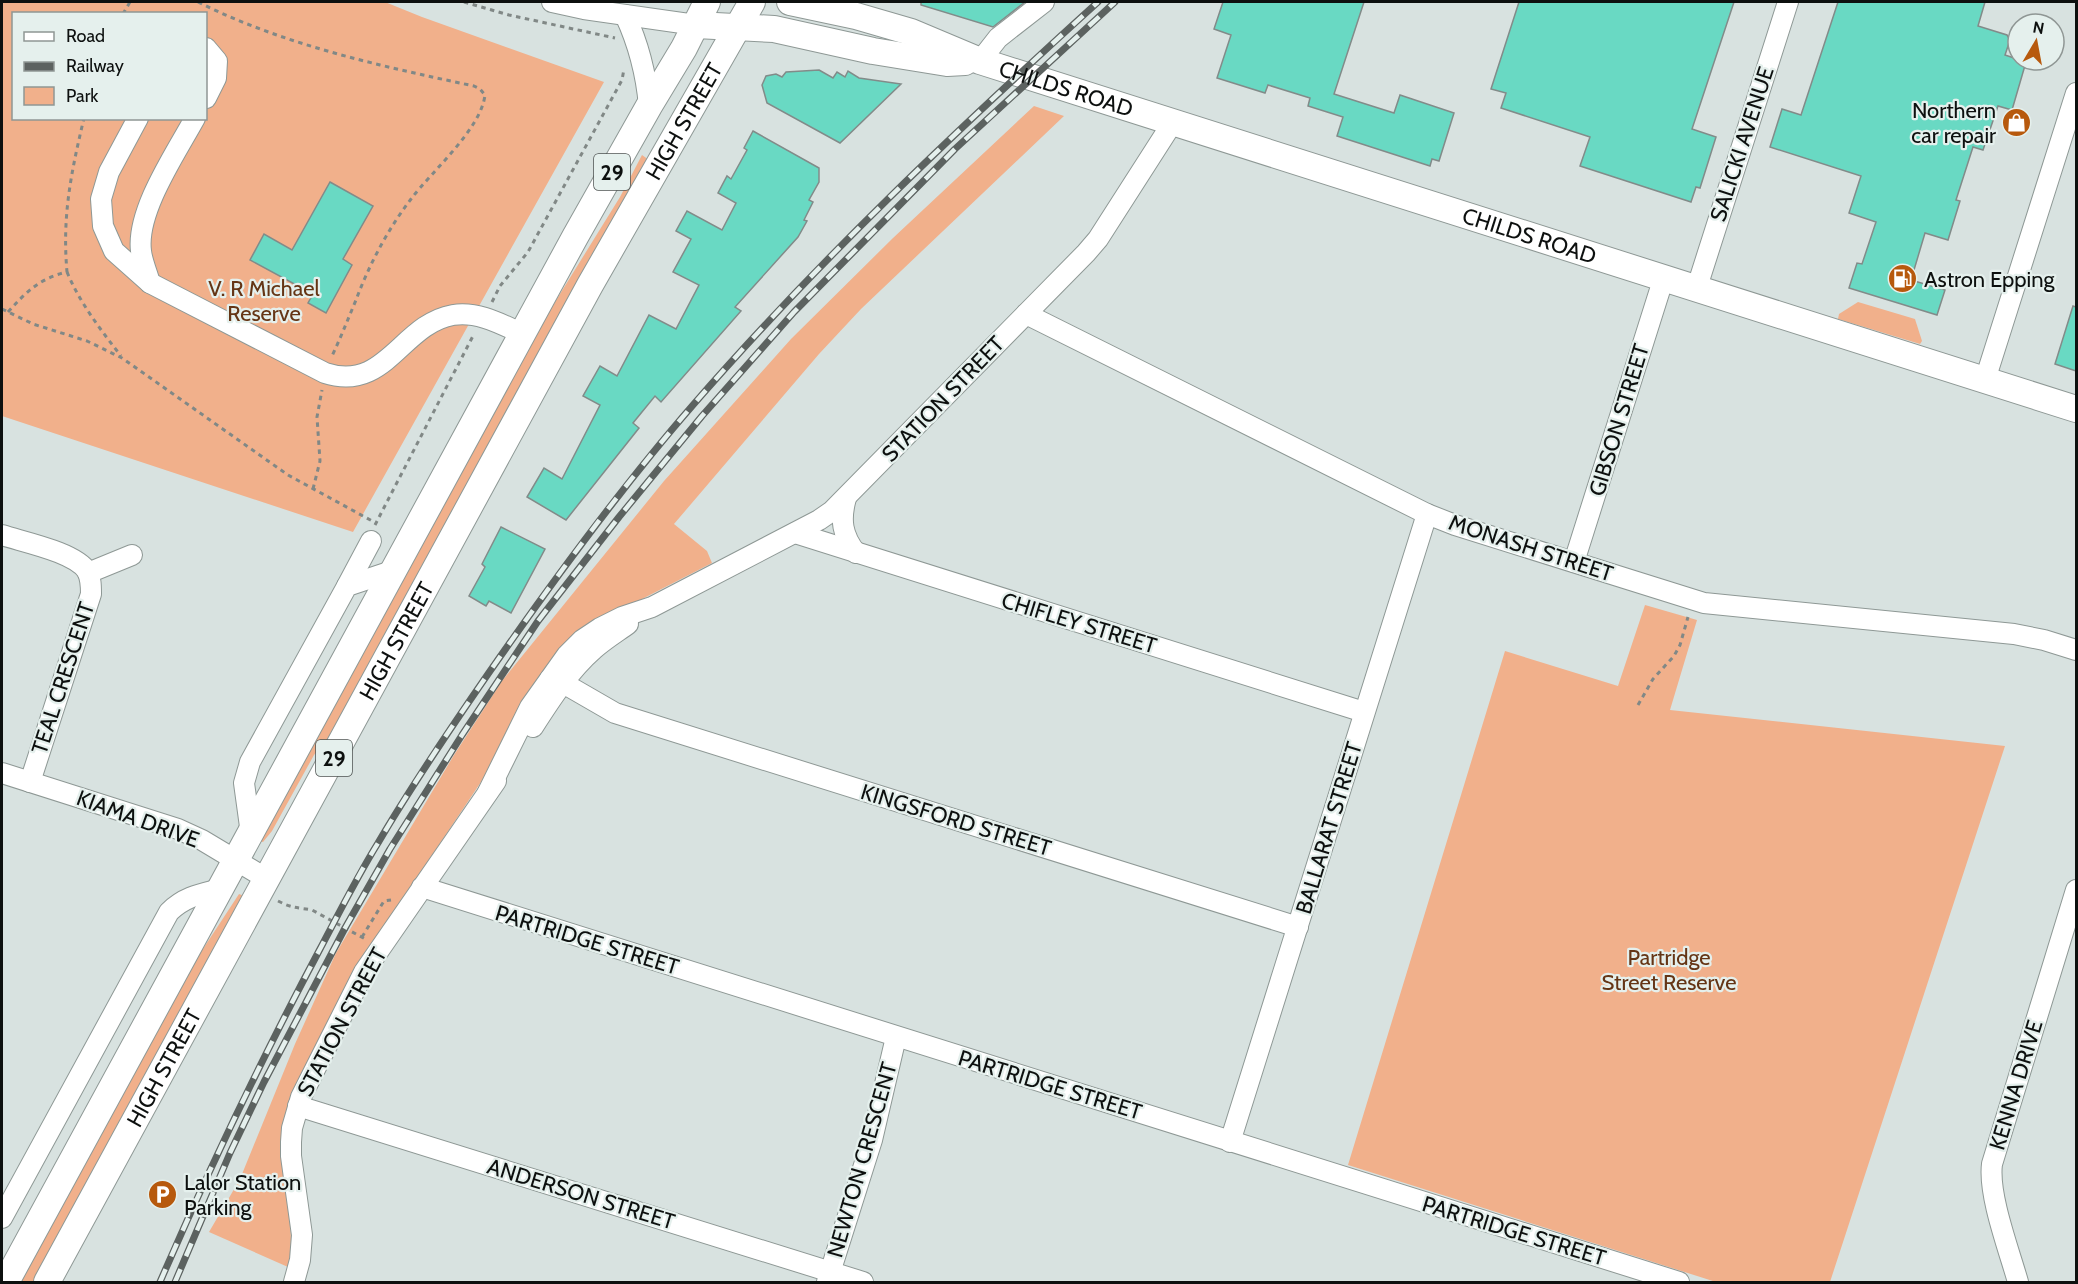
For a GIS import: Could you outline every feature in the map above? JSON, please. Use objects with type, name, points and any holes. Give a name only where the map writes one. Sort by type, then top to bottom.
[{"type":"main road","name":"HIGH STREET","points":[[6,1282],[523,334],[649,106],[684,48],[706,2]]},
{"type":"main road","name":"HIGH STREET","points":[[47,1282],[590,285],[752,2]]},
{"type":"main road","name":"CHILDS ROAD","points":[[790,2],[856,16],[911,32],[980,62],[2076,409]]},
{"type":"main road","name":"CHILDS ROAD","points":[[696,25],[774,29],[873,51],[947,63],[980,62]]},
{"type":"street","points":[[552,2],[696,25]]},
{"type":"street","points":[[980,62],[998,38],[1044,2]]},
{"type":"street","name":"SALICKI AVENUE","points":[[1697,288],[1788,2]]},
{"type":"street","points":[[625,15],[638,42],[647,77],[649,106]]},
{"type":"street","points":[[207,49],[217,61],[216,78],[207,97]]},
{"type":"street","points":[[1985,380],[2076,93]]},
{"type":"street","points":[[137,120],[109,172],[101,199],[101,208],[103,226],[114,251],[150,283],[324,374],[339,378],[349,378],[366,373],[387,360],[429,325],[454,315],[483,317],[523,334]]},
{"type":"street","points":[[150,283],[141,251],[142,224],[153,197],[194,120]]},
{"type":"street","name":"STATION STREET","points":[[294,1282],[300,1260],[302,1235],[291,1156],[291,1142],[298,1106],[349,998],[380,948],[488,792],[530,707],[556,684],[567,655],[600,628],[622,617],[652,607],[795,533],[819,520],[846,498],[1086,253],[1173,122]]},
{"type":"street","name":"GIBSON STREET","points":[[1574,562],[1664,277]]},
{"type":"street","name":"MONASH STREET","points":[[1026,314],[1427,514],[1574,562],[1704,603],[2014,634],[2076,650]]},
{"type":"street","points":[[846,498],[842,523],[848,542],[856,553]]},
{"type":"street","name":"BALLARAT STREET","points":[[1230,1142],[1427,514]]},
{"type":"street","points":[[251,834],[244,783],[246,773],[347,586],[373,532]]},
{"type":"street","name":"CHIFLEY STREET","points":[[795,533],[1364,712]]},
{"type":"street","name":"TEAL CRESCENT","points":[[2,536],[66,556],[88,573],[91,584],[91,594],[30,782]]},
{"type":"street","name":"TEAL CRESCENT","points":[[88,573],[132,555]]},
{"type":"street","name":"HIGH STREET","points":[[347,586],[395,570]]},
{"type":"street","name":"KINGSFORD STREET","points":[[556,684],[615,713],[1298,927]]},
{"type":"street","name":"KIAMA DRIVE","points":[[2,773],[178,829],[236,860],[264,885]]},
{"type":"street","name":"PARTRIDGE STREET","points":[[422,887],[1673,1282]]},
{"type":"street","points":[[2,1218],[169,912],[178,903],[194,895],[220,889]]},
{"type":"street","name":"KENNA DRIVE","points":[[2018,1282],[1993,1193],[1992,1164],[2076,890]]},
{"type":"street","name":"NEWTON CRESCENT","points":[[829,1277],[872,1140],[896,1037]]},
{"type":"street","name":"ANDERSON STREET","points":[[298,1106],[829,1277],[863,1282]]},
{"type":"path","points":[[125,12],[130,2]]},
{"type":"path","points":[[198,2],[262,28],[345,56],[474,86],[485,95],[484,105],[470,130],[434,171],[395,222],[356,300],[346,328],[324,374],[317,417],[320,461],[313,489]]},
{"type":"path","points":[[464,2],[520,18],[611,36],[625,42],[638,42]]},
{"type":"path","points":[[2,309],[33,324],[87,341],[122,358],[251,450],[313,489],[373,532],[458,362],[500,286],[528,252],[622,80],[625,63]]},
{"type":"path","points":[[84,120],[71,174],[65,219],[64,242],[67,272],[75,292],[122,358]]},
{"type":"path","points":[[8,312],[27,291],[39,282],[67,272]]},
{"type":"path","points":[[1638,705],[1653,679],[1674,656],[1680,645],[1688,617]]},
{"type":"path","points":[[264,885],[294,909],[312,910],[380,948]]},
{"type":"green space","name":"V. R Michael Reserve","points":[[2,2],[385,2],[604,82],[353,532],[2,416]]},
{"type":"green space","points":[[1034,106],[1064,116],[861,309],[819,354],[674,524],[707,551],[712,563],[609,616],[491,767],[349,980],[288,1107],[283,1127],[283,1167],[291,1227],[288,1267],[209,1232],[240,1179],[295,1044],[336,953],[454,755],[502,681],[664,481],[791,339],[893,238]]},
{"type":"green space","points":[[642,155],[649,160],[347,715],[314,755],[272,831],[263,842],[259,841],[542,323],[620,197]]},
{"type":"green space","points":[[1858,302],[1915,319],[1922,341],[1920,344],[1838,319],[1839,314]]},
{"type":"green space","name":"Partridge Street Reserve","points":[[1645,605],[1697,620],[1670,710],[2005,746],[1830,1282],[1716,1282],[1348,1165],[1505,651],[1618,686]]},
{"type":"green space","points":[[239,894],[244,896],[37,1282],[17,1282],[176,990]]},
{"type":"building","points":[[921,2],[1025,2],[993,27],[921,5]]},
{"type":"building","points":[[1223,2],[1364,2],[1334,94],[1394,113],[1400,95],[1454,113],[1439,161],[1432,159],[1430,166],[1337,136],[1343,117],[1308,106],[1310,98],[1268,85],[1265,93],[1217,78],[1231,35],[1214,29]]},
{"type":"building","points":[[1519,2],[1734,2],[1692,129],[1716,137],[1700,188],[1696,187],[1691,202],[1580,166],[1590,137],[1501,108],[1506,93],[1491,89]]},
{"type":"building","points":[[1838,2],[1985,2],[1978,26],[2006,35],[2006,72],[2023,72],[2012,110],[1998,106],[1983,150],[1973,147],[1956,200],[1960,201],[1948,240],[1925,233],[1911,280],[1945,290],[1937,315],[1849,288],[1857,263],[1862,264],[1876,222],[1849,213],[1861,176],[1770,147],[1782,109],[1801,115]]},
{"type":"building","points":[[819,70],[833,78],[837,72],[845,77],[848,71],[859,78],[901,84],[840,143],[767,103],[762,85],[766,76],[776,74],[782,77],[786,72]]},
{"type":"building","points":[[753,131],[819,168],[819,182],[809,200],[813,202],[804,220],[807,221],[798,237],[735,307],[741,311],[661,402],[655,396],[633,423],[639,428],[566,520],[527,497],[544,468],[562,479],[600,405],[583,396],[600,366],[617,376],[649,315],[676,329],[699,285],[673,272],[691,239],[676,231],[687,211],[722,230],[736,203],[718,193],[727,176],[731,179],[747,150],[744,148]]},
{"type":"building","points":[[330,182],[373,206],[343,259],[352,265],[326,313],[308,303],[313,294],[250,260],[264,234],[292,250]]},
{"type":"building","points":[[2073,306],[2076,307],[2076,371],[2055,364]]},
{"type":"building","points":[[501,527],[545,549],[511,613],[489,601],[486,606],[469,596],[485,567],[482,564]]},
{"type":"railway","points":[[160,1282],[257,1072],[363,869],[445,736],[561,571],[666,437],[789,299],[941,148],[1098,2]]},
{"type":"railway","points":[[175,1282],[230,1153],[264,1082],[345,928],[390,849],[538,621],[702,416],[794,312],[955,149],[1115,2]]},
{"type":"place","name":"Northern car repair","points":[[2017,123]]},
{"type":"place","name":"Astron Epping","points":[[1903,279]]},
{"type":"place","name":"Lalor Station Parking","points":[[163,1195]]}]
